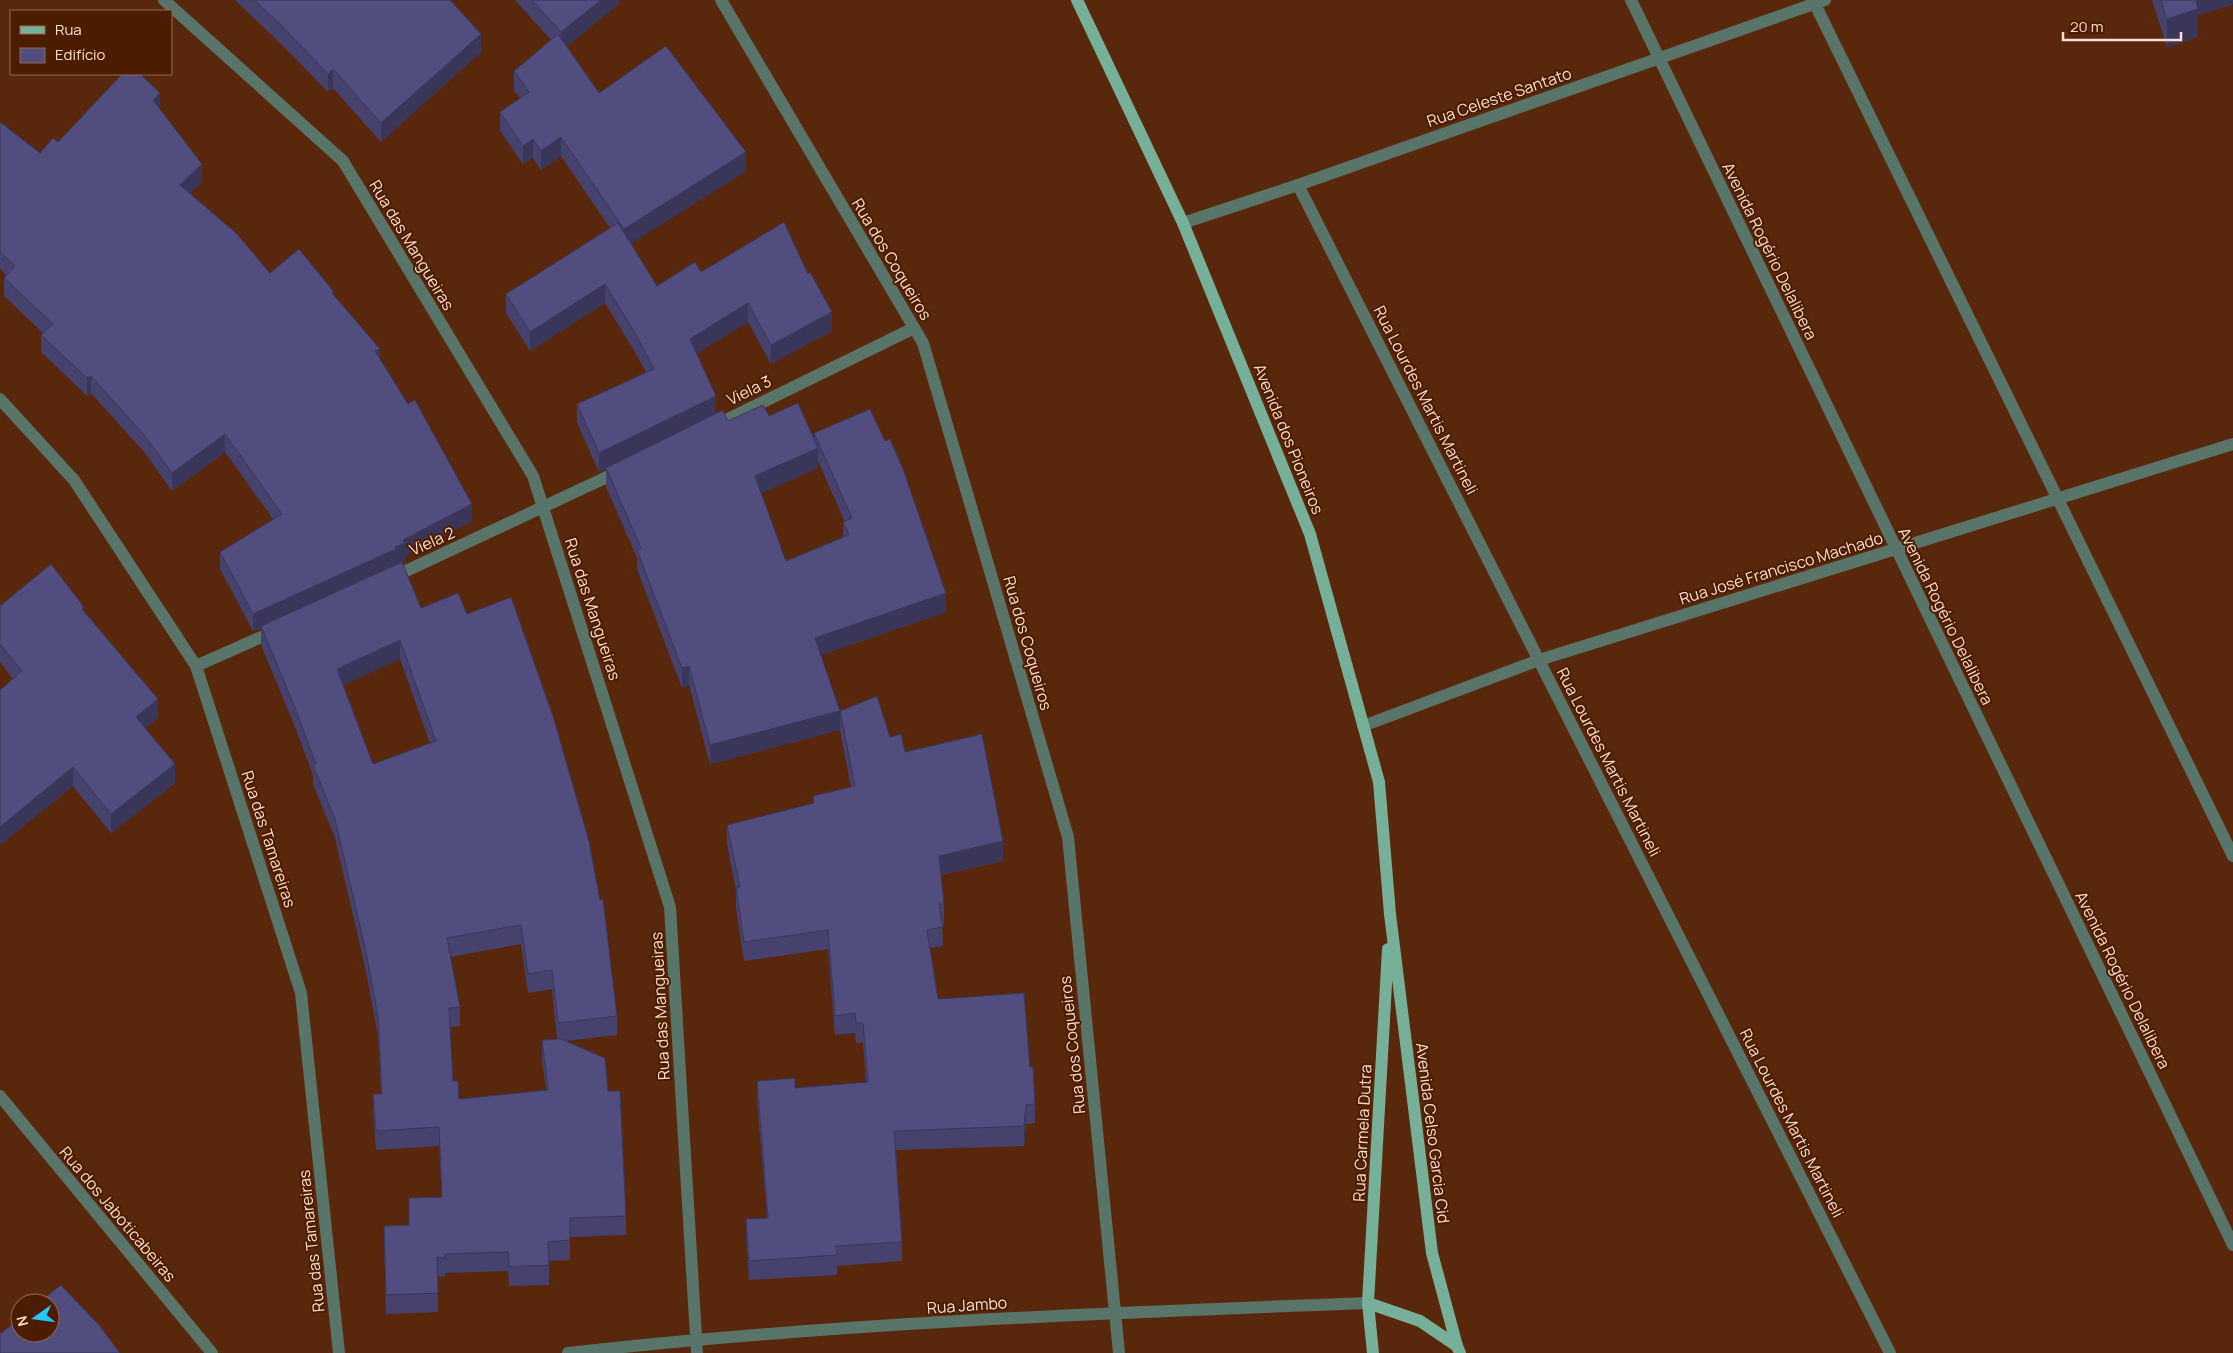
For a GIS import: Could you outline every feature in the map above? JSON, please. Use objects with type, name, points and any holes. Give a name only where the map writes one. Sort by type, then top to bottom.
[{"type":"main road","name":"Avenida dos Pioneiros","points":[[1077,0],[1183,223],[1310,534],[1379,782],[1390,914]]},
{"type":"main road","name":"Rua Carmela Dutra","points":[[1373,1353],[1368,1303],[1390,914]]},
{"type":"main road","name":"Avenida Celso Garcia Cid","points":[[1390,914],[1432,1253],[1459,1350]]},
{"type":"main road","points":[[1368,1303],[1420,1321],[1459,1350]]},
{"type":"street","name":"Rua das Mangueiras","points":[[164,0],[342,161],[534,476],[670,907],[697,1353]]},
{"type":"street","name":"Rua dos Coqueiros","points":[[721,0],[923,343],[1068,837],[1119,1353]]},
{"type":"street","name":"Avenida Rogério Delalibera","points":[[1631,0],[2233,1245]]},
{"type":"street","points":[[1818,1],[2058,499],[2233,856]]},
{"type":"street","name":"Rua Celeste Santato","points":[[1183,223],[1298,185],[1818,1]]},
{"type":"street","name":"Rua Lourdes Martis Martineli","points":[[1298,185],[1890,1353]]},
{"type":"street","name":"Viela 3","points":[[703,431],[914,328]]},
{"type":"street","name":"Rua das Tamareiras","points":[[0,399],[74,480],[196,666],[301,992],[339,1353]]},
{"type":"street","name":"Rua José Francisco Machado","points":[[1363,726],[1539,660],[2233,444]]},
{"type":"street","points":[[544,508],[632,465]]},
{"type":"street","name":"Viela 2","points":[[384,581],[544,508]]},
{"type":"street","points":[[196,666],[286,626]]},
{"type":"street","name":"Rua dos Jaboticabeiras","points":[[0,1096],[212,1353]]},
{"type":"street","name":"Rua Jambo","points":[[568,1353],[696,1339],[1116,1312],[1368,1303]]},
{"type":"building","points":[[254,0],[450,0],[481,34],[381,123],[333,69],[328,74]]},
{"type":"building","points":[[532,0],[601,0],[561,32]]},
{"type":"building","points":[[2161,0],[2196,0],[2198,9],[2167,19]]},
{"type":"building","points":[[558,34],[599,93],[666,46],[746,152],[624,229],[561,137],[541,151],[533,139],[523,146],[500,112],[529,92],[514,71]]},
{"type":"building","points":[[121,75],[141,75],[160,93],[153,100],[202,164],[180,185],[236,233],[270,273],[299,249],[334,292],[332,293],[380,349],[375,351],[408,404],[415,400],[472,504],[403,540],[405,543],[395,547],[396,549],[253,614],[220,552],[282,514],[225,434],[172,473],[145,436],[91,376],[87,378],[41,335],[53,324],[4,278],[15,266],[0,252],[0,122],[40,153],[53,138],[58,142]]},
{"type":"building","points":[[784,222],[808,274],[810,272],[832,312],[771,345],[748,303],[690,339],[716,396],[599,453],[577,404],[654,369],[635,333],[605,284],[530,332],[506,294],[618,223],[657,286],[695,262],[701,272]]},
{"type":"building","points":[[798,403],[818,448],[755,476],[786,561],[849,535],[843,522],[852,518],[814,433],[870,409],[885,441],[890,439],[903,469],[946,593],[815,638],[840,711],[710,745],[689,666],[682,668],[637,550],[641,548],[606,468],[723,410],[728,421],[763,405],[769,416]]},
{"type":"building","points":[[402,562],[421,608],[458,593],[467,614],[511,597],[553,716],[589,841],[600,900],[603,899],[617,1016],[558,1023],[552,970],[528,974],[521,925],[447,938],[460,1007],[449,1008],[453,1081],[458,1081],[459,1099],[548,1090],[542,1040],[561,1039],[605,1058],[608,1091],[620,1091],[626,1216],[570,1218],[570,1240],[548,1242],[549,1265],[509,1267],[508,1252],[445,1254],[445,1258],[437,1257],[438,1293],[386,1295],[384,1226],[409,1225],[409,1198],[442,1197],[439,1127],[376,1131],[373,1094],[382,1094],[378,1017],[366,952],[335,819],[313,765],[316,764],[295,708],[261,626]],"holes":[[[400,640],[436,741],[373,764],[337,669]]]},
{"type":"building","points":[[51,564],[84,607],[82,609],[158,699],[136,717],[175,764],[111,814],[73,767],[0,827],[0,690],[22,671],[0,644],[0,606]]},
{"type":"building","points":[[877,696],[890,737],[901,734],[905,752],[982,734],[1003,841],[939,856],[944,904],[939,904],[943,927],[927,930],[938,999],[1024,993],[1030,1067],[1033,1067],[1035,1104],[1026,1105],[1024,1126],[894,1131],[902,1242],[836,1246],[837,1255],[749,1261],[746,1219],[768,1218],[757,1081],[795,1078],[795,1088],[868,1082],[863,1023],[856,1023],[855,1013],[835,1016],[828,930],[744,942],[736,887],[740,887],[727,825],[814,803],[813,796],[855,786],[840,711]]},
{"type":"building","points":[[61,1285],[99,1325],[120,1353],[0,1353],[0,1334],[10,1326],[10,1343],[60,1343],[60,1293],[51,1293]]}]
